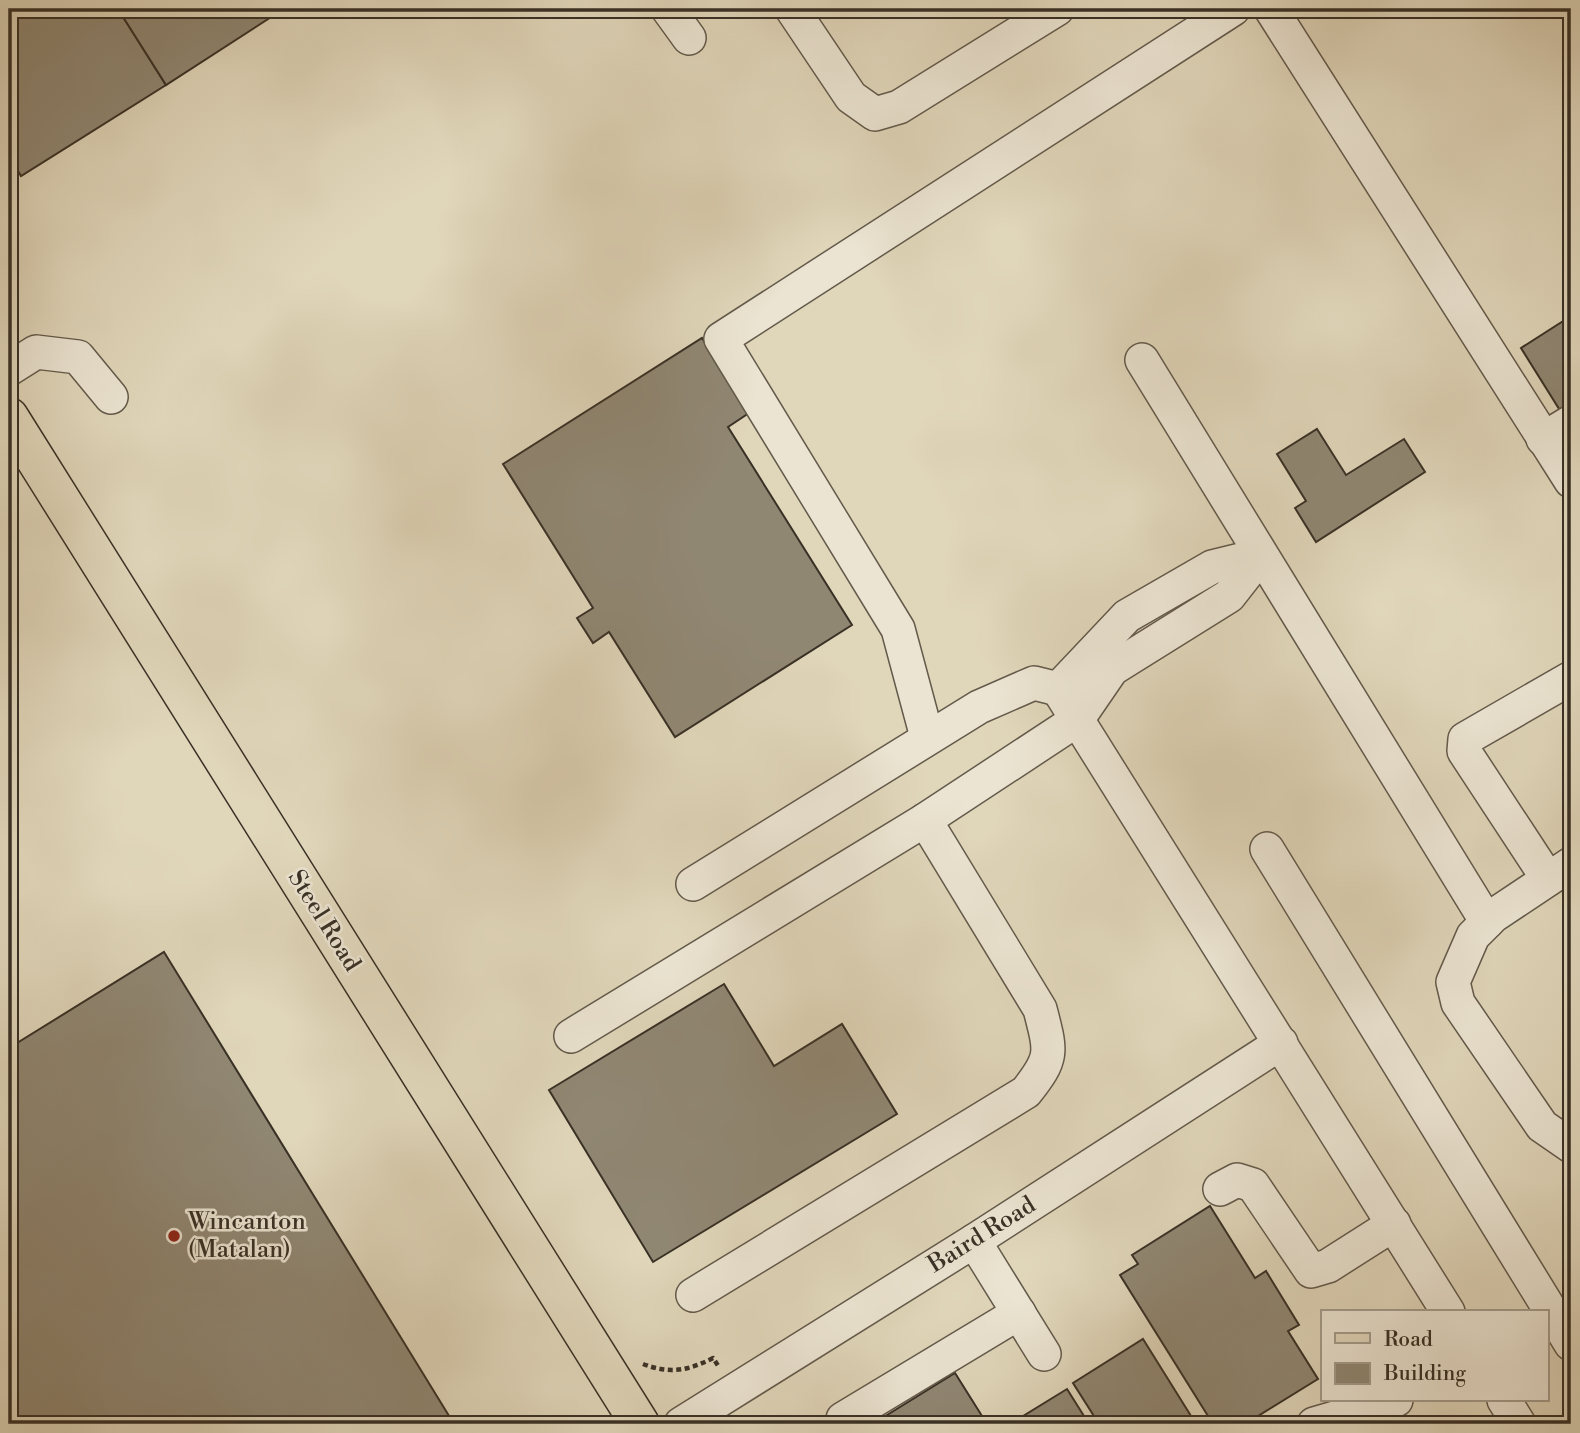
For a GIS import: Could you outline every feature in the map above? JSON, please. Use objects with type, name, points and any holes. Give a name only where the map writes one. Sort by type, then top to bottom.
[{"type":"main road","name":"Steel Road","points":[[9,417],[640,1424]]},
{"type":"street","points":[[668,9],[689,38]]},
{"type":"street","points":[[792,9],[851,97],[875,114],[899,107],[1057,9]]},
{"type":"street","points":[[927,737],[898,629],[721,339],[1233,9]]},
{"type":"street","points":[[1271,9],[1571,481]]},
{"type":"street","points":[[9,369],[36,352],[78,357],[111,397]]},
{"type":"street","points":[[1142,360],[1487,922]]},
{"type":"street","points":[[1543,439],[1571,422]]},
{"type":"street","points":[[1058,689],[1127,616],[1212,567],[1261,555]]},
{"type":"street","points":[[570,1035],[925,820],[1077,720],[1112,669],[1229,596],[1261,555]]},
{"type":"street","points":[[1571,678],[1465,739],[1464,751],[1560,872],[1487,922],[1473,936],[1453,982],[1458,1003],[1542,1125],[1571,1146]]},
{"type":"street","points":[[693,884],[979,707],[1034,683],[1058,689],[1447,1310]]},
{"type":"street","points":[[692,1295],[1026,1093],[1046,1066],[1048,1039],[1040,1009],[925,820]]},
{"type":"street","points":[[1266,849],[1571,1344]]},
{"type":"street","name":"Baird Road","points":[[681,1424],[974,1241],[1281,1043]]},
{"type":"street","points":[[1220,1189],[1237,1180],[1253,1185],[1311,1270],[1328,1266],[1394,1224]]},
{"type":"street","points":[[974,1241],[1044,1354]]},
{"type":"street","points":[[842,1424],[843,1419],[1019,1313]]},
{"type":"street","points":[[1314,1424],[1389,1402]]},
{"type":"street","points":[[1505,1402],[1520,1424]]},
{"type":"building","points":[[9,9],[118,9],[166,85],[21,176],[9,156]]},
{"type":"building","points":[[118,9],[277,9],[279,12],[166,85]]},
{"type":"building","points":[[1571,316],[1571,405],[1561,412],[1521,348]]},
{"type":"building","points":[[702,338],[749,413],[728,427],[852,625],[675,737],[609,632],[593,643],[577,618],[593,608],[503,464]]},
{"type":"building","points":[[1317,429],[1346,475],[1404,439],[1425,472],[1316,542],[1295,508],[1306,501],[1277,454]]},
{"type":"building","name":"Wincanton (Matalan)","points":[[164,952],[454,1424],[9,1424],[9,1048]]},
{"type":"building","points":[[724,984],[774,1066],[842,1024],[897,1114],[653,1262],[549,1090]]},
{"type":"building","points":[[1210,1206],[1255,1278],[1266,1271],[1299,1325],[1288,1331],[1318,1379],[1245,1424],[1213,1424],[1120,1275],[1138,1264],[1132,1255]]},
{"type":"building","points":[[1143,1339],[1196,1424],[1099,1424],[1073,1383]]},
{"type":"building","points":[[955,1373],[987,1424],[882,1424],[879,1420]]},
{"type":"building","points":[[1067,1389],[1089,1424],[1010,1424]]},
{"type":"place","name":"Wincanton (Matalan)","points":[[174,1236]]}]
